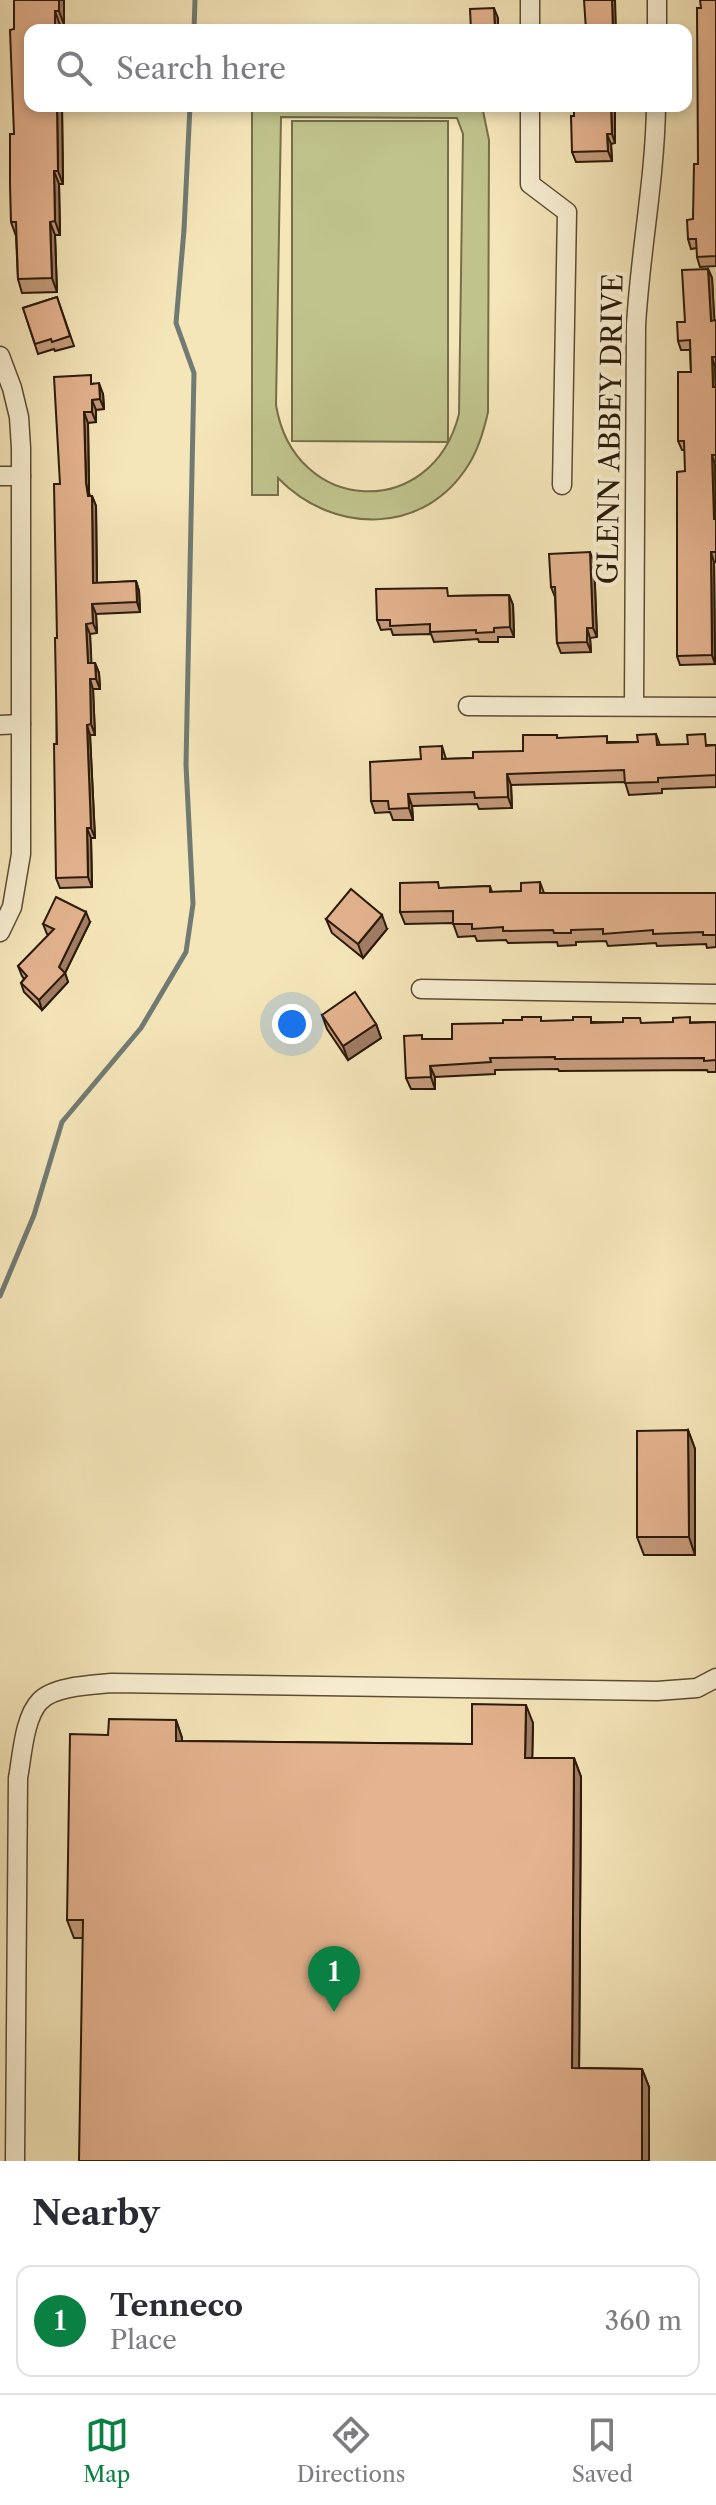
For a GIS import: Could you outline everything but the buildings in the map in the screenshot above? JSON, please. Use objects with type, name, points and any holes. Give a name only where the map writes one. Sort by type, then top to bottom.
[{"type":"street","points":[[530,0],[530,24]]},
{"type":"street","points":[[657,0],[657,24]]},
{"type":"street","points":[[530,112],[530,184],[567,212],[562,485]]},
{"type":"street","name":"GLENN ABBEY DRIVE","points":[[634,706],[636,326],[638,282],[655,158],[656,112]]},
{"type":"street","points":[[0,356],[19,417],[21,476],[21,854],[12,907],[0,932]]},
{"type":"street","points":[[0,476],[21,476]]},
{"type":"street","points":[[468,706],[716,707]]},
{"type":"street","points":[[0,725],[21,724]]},
{"type":"street","points":[[421,989],[716,994]]},
{"type":"street","points":[[15,2161],[18,1778],[27,1726],[40,1700],[66,1688],[112,1683],[657,1691],[697,1688],[716,1678]]},
{"type":"green space","points":[[252,112],[483,112],[489,140],[488,412],[476,452],[450,488],[428,505],[404,515],[378,519],[351,518],[325,510],[300,497],[278,478],[278,495],[252,495]],"holes":[[[281,117],[457,118],[463,134],[459,414],[444,449],[422,474],[394,488],[364,491],[335,485],[308,468],[288,441],[276,405]]]},
{"type":"green space","points":[[292,121],[448,121],[448,442],[292,441]]},
{"type":"waterway","points":[[194,24],[195,0]]},
{"type":"waterway","points":[[0,1296],[34,1215],[62,1122],[141,1028],[186,952],[193,904],[186,765],[194,373],[176,323],[190,112]]},
{"type":"place","name":"Tenneco","points":[[334,2012]]}]
